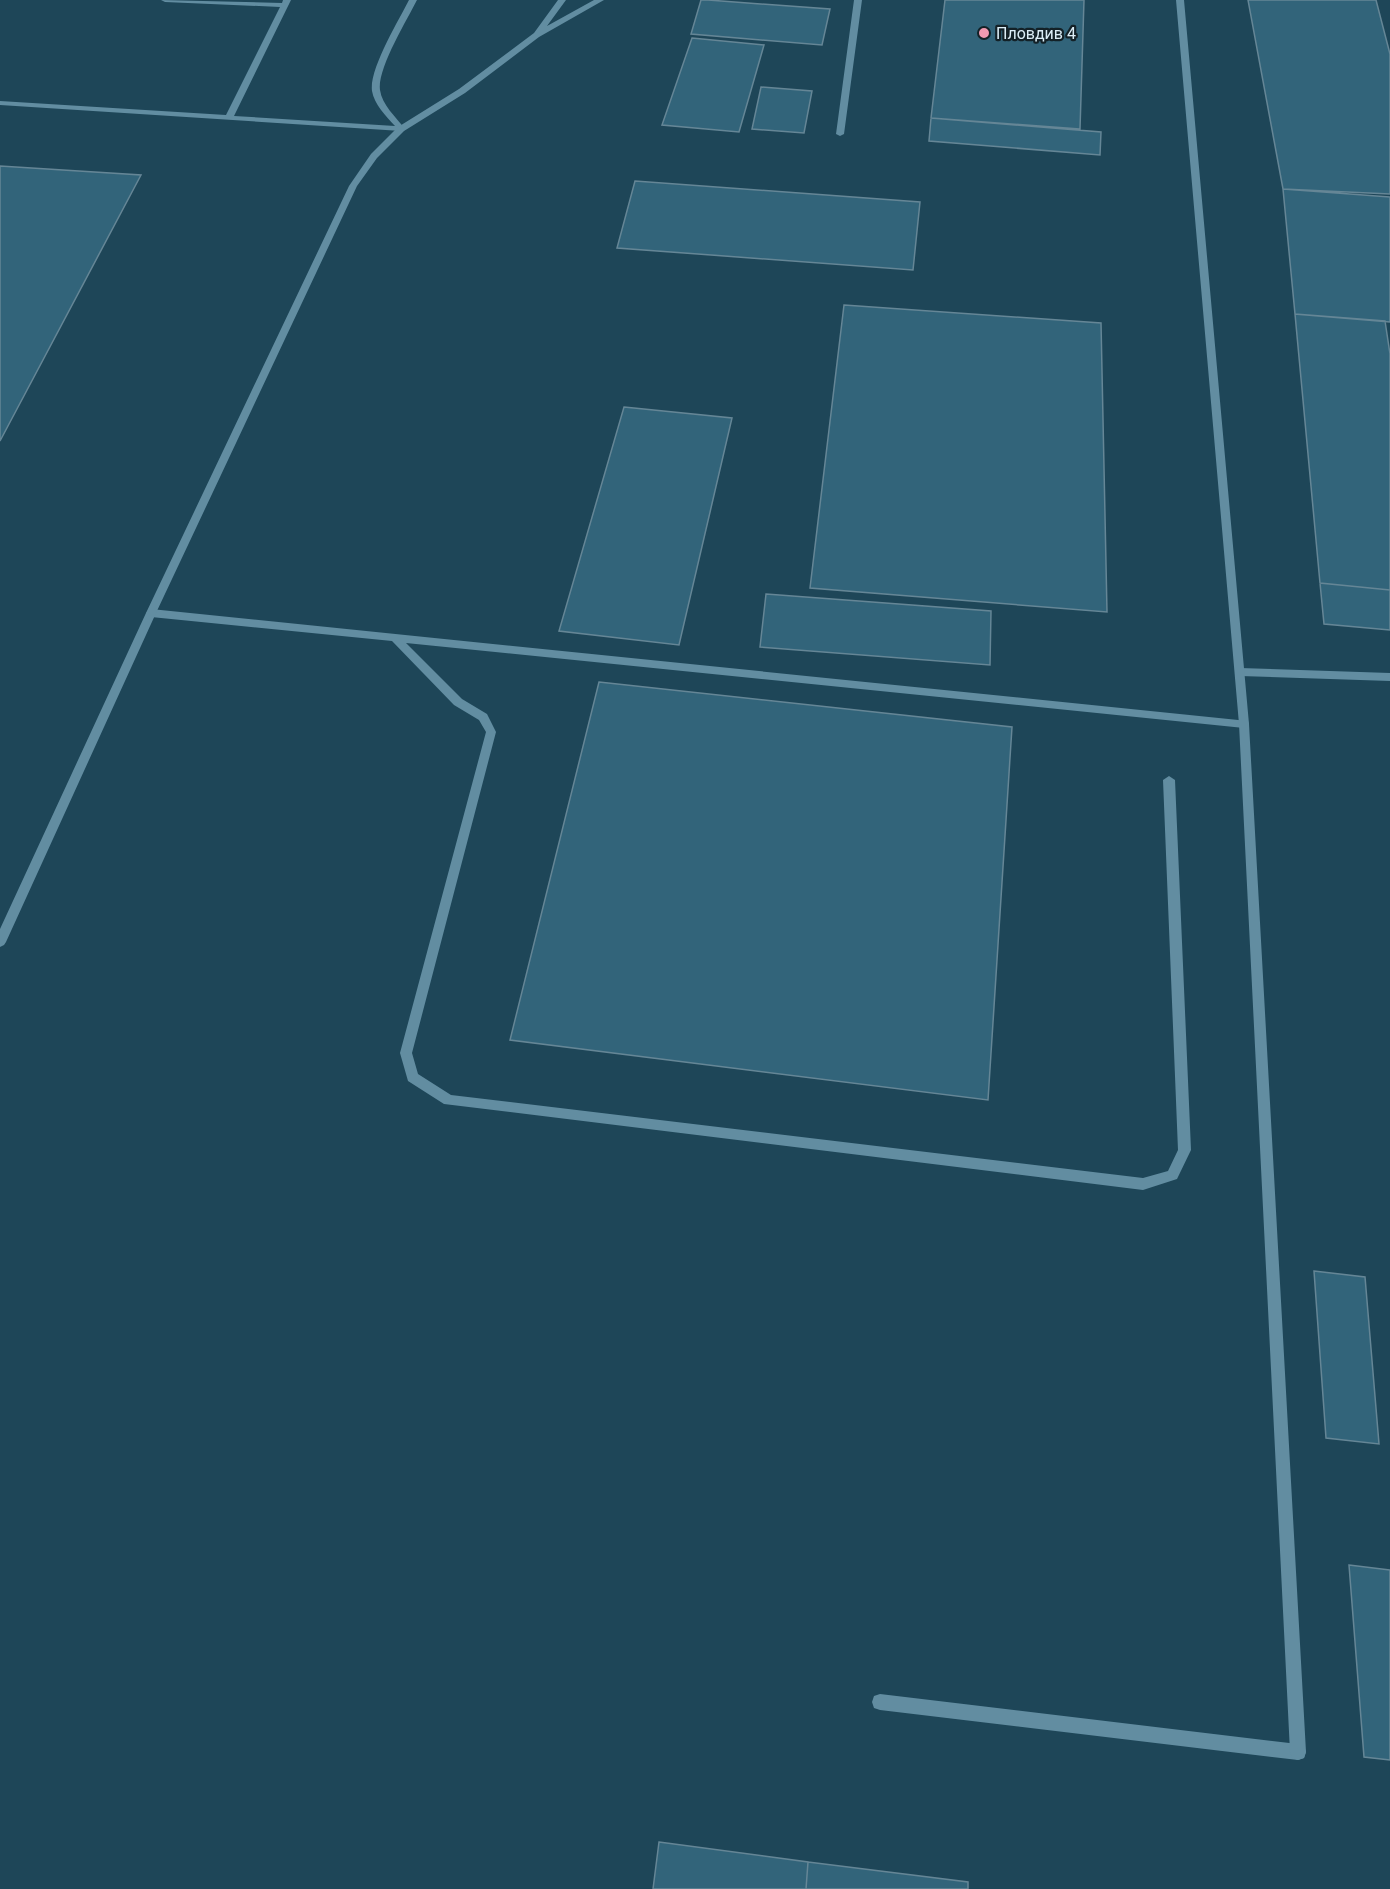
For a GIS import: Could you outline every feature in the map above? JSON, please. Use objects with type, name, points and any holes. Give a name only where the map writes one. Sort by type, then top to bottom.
[{"type":"street","points":[[165,0],[285,3],[229,117]]},
{"type":"street","points":[[401,129],[382,104],[375,88],[377,74],[413,0]]},
{"type":"street","points":[[536,35],[562,0]]},
{"type":"street","points":[[0,942],[151,613],[353,186],[374,156],[401,129],[462,91],[536,35],[600,0]]},
{"type":"street","points":[[840,134],[858,0]]},
{"type":"street","points":[[880,1702],[1298,1752],[1244,724],[1180,0]]},
{"type":"street","points":[[0,103],[401,129]]},
{"type":"street","points":[[151,613],[1244,724]]},
{"type":"street","points":[[394,637],[458,702],[483,717],[491,732],[406,1053],[412,1077],[449,1100],[1143,1184],[1172,1175],[1185,1150],[1169,780]]},
{"type":"street","points":[[1240,672],[1390,677]]},
{"type":"shaded area","points":[[0,0],[1390,0],[1390,1889],[0,1889]]},
{"type":"building","points":[[701,0],[830,9],[822,45],[691,34]]},
{"type":"building","points":[[945,0],[1084,0],[1080,129],[931,118]]},
{"type":"building","points":[[1248,0],[1376,0],[1390,54],[1390,194],[1283,189]]},
{"type":"building","points":[[692,38],[764,45],[739,132],[662,125]]},
{"type":"building","points":[[761,87],[812,91],[804,133],[752,129]]},
{"type":"building","points":[[931,118],[1101,132],[1100,155],[929,141]]},
{"type":"building","points":[[0,166],[141,175],[0,441]]},
{"type":"building","points":[[635,181],[920,202],[913,270],[617,248]]},
{"type":"building","points":[[1283,189],[1390,197],[1390,322],[1295,314]]},
{"type":"building","points":[[844,305],[1101,323],[1107,612],[810,588]]},
{"type":"building","points":[[1295,314],[1385,321],[1390,354],[1390,590],[1320,583]]},
{"type":"building","points":[[624,407],[732,418],[679,645],[559,631]]},
{"type":"building","points":[[1320,583],[1390,590],[1390,630],[1324,624]]},
{"type":"building","points":[[766,594],[991,611],[990,665],[760,647]]},
{"type":"building","points":[[599,682],[1012,727],[988,1100],[510,1040]]},
{"type":"building","points":[[1314,1271],[1365,1277],[1379,1444],[1326,1438]]},
{"type":"building","points":[[1349,1565],[1390,1570],[1390,1760],[1364,1757]]},
{"type":"building","points":[[659,1842],[808,1862],[806,1889],[653,1889]]},
{"type":"building","points":[[808,1862],[968,1882],[968,1889],[806,1889]]},
{"type":"place","name":"Пловдив 4","points":[[984,33]]}]
